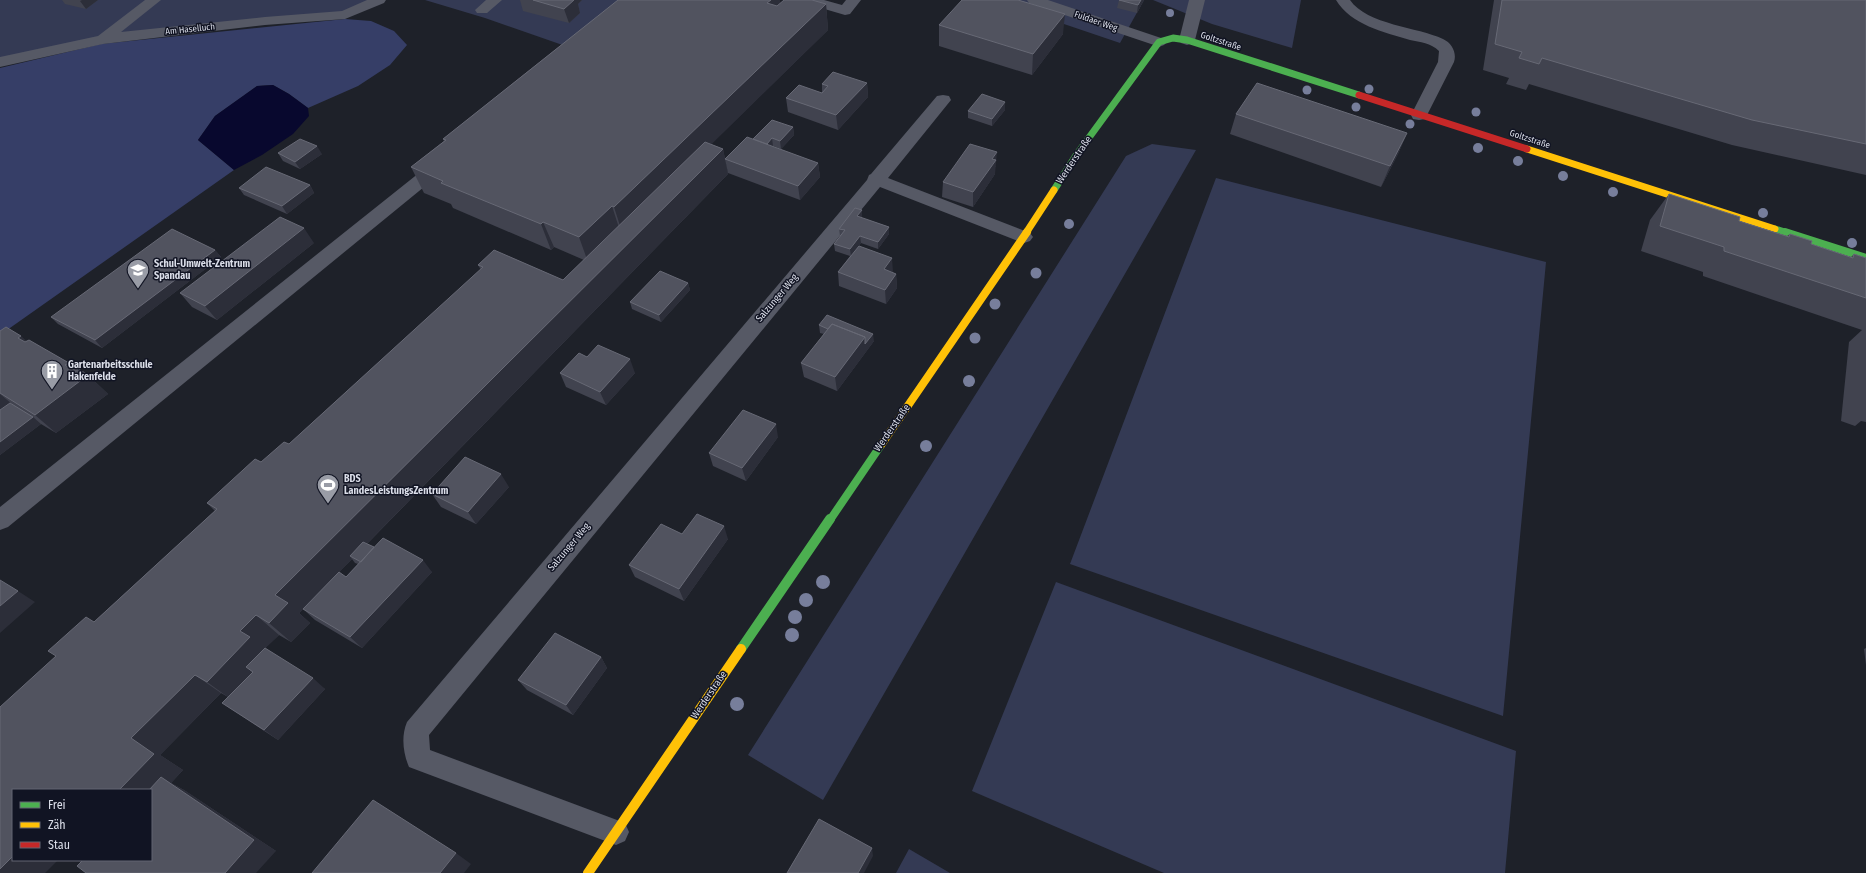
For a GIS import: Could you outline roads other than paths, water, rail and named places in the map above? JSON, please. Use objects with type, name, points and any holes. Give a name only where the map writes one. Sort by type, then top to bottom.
[{"type":"street","points":[[1159,42],[1173,38],[1187,40],[1197,0]]},
{"type":"street","name":"Goltzstraße","points":[[1187,40],[1866,258]]},
{"type":"street","name":"Werderstraße","points":[[588,873],[1024,237],[1077,154],[1159,42]]},
{"type":"lane","points":[[103,39],[154,0]]},
{"type":"lane","name":"Am Haselluch","points":[[0,62],[103,39],[265,21],[345,15],[379,0]]},
{"type":"lane","points":[[482,10],[495,0]]},
{"type":"lane","points":[[809,0],[845,11],[854,0]]},
{"type":"lane","name":"Fuldaer Weg","points":[[1034,0],[1159,42]]},
{"type":"lane","points":[[1343,0],[1348,8],[1363,18],[1437,42],[1446,49],[1448,57],[1446,62],[1419,115]]},
{"type":"lane","name":"Salzunger Weg","points":[[616,832],[418,758],[416,731],[875,179],[943,100]]},
{"type":"lane","points":[[0,520],[451,156]]},
{"type":"lane","points":[[875,179],[1024,237]]},
{"type":"place","name":"Schul-Umwelt-Zentrum Spandau","points":[[138,290]]},
{"type":"place","name":"Gartenarbeitsschule Hakenfelde","points":[[52,390]]},
{"type":"place","name":"BDS LandesLeistungsZentrum","points":[[328,504]]}]
